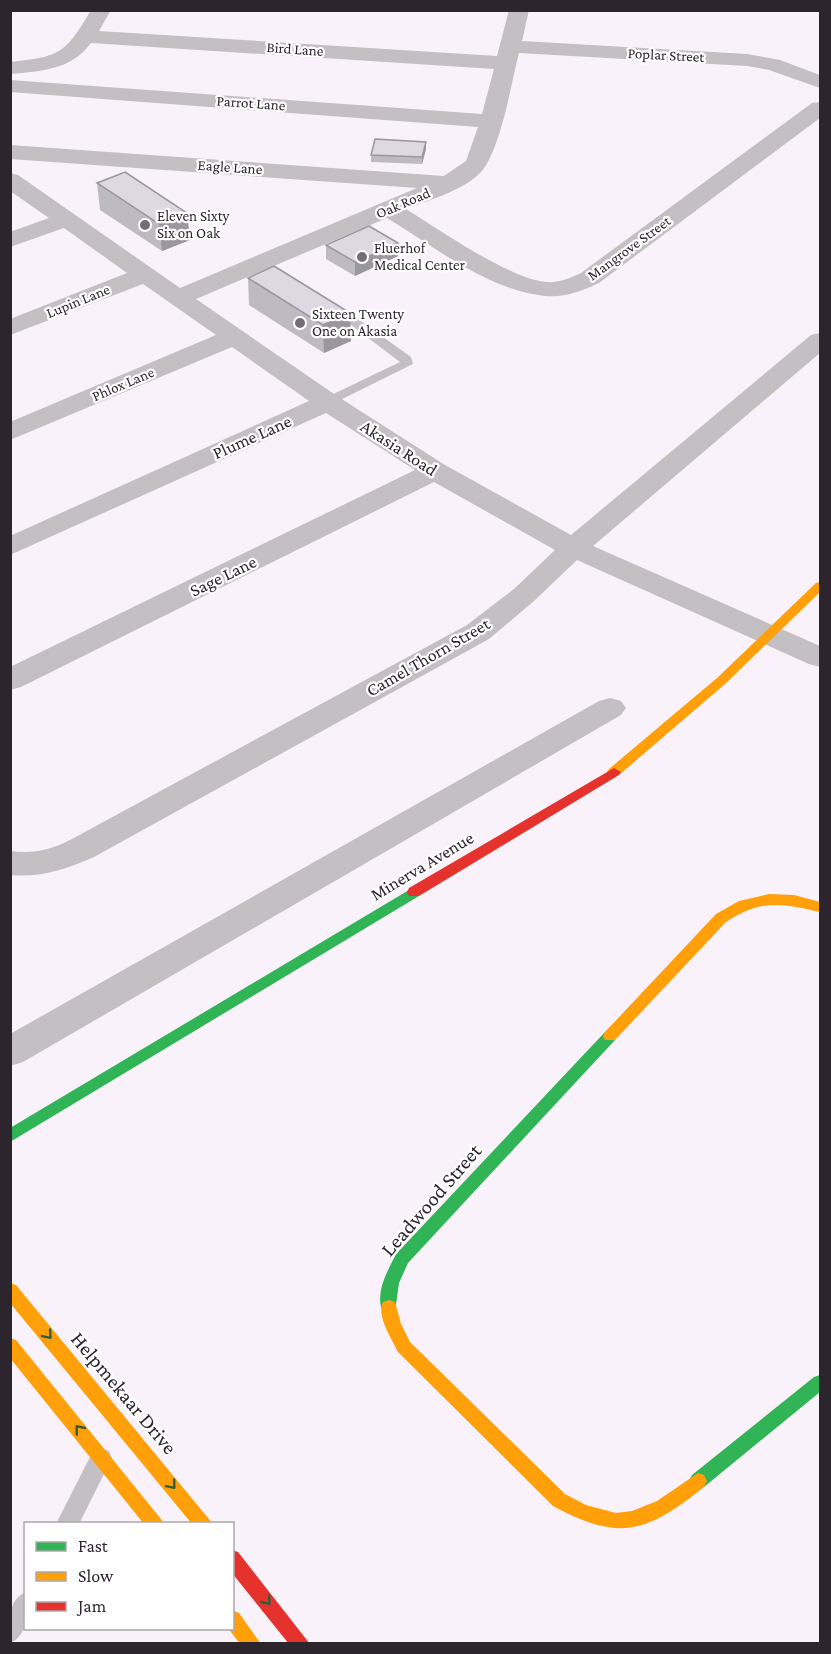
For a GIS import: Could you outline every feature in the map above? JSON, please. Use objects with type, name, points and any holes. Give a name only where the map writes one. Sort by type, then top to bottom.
[{"type":"street","points":[[10,68],[63,59],[73,54],[101,10]]},
{"type":"street","name":"Oak Road","points":[[179,297],[389,209],[468,172],[477,163],[491,121],[519,10]]},
{"type":"street","name":"Bird Lane","points":[[86,36],[507,54]]},
{"type":"street","name":"Poplar Street","points":[[507,54],[747,60],[773,64],[820,82]]},
{"type":"street","name":"Parrot Lane","points":[[10,86],[491,121]]},
{"type":"street","name":"Mangrove Street","points":[[389,209],[519,283],[546,289],[562,288],[590,278],[820,108]]},
{"type":"street","name":"Eagle Lane","points":[[10,152],[448,183]]},
{"type":"street","name":"Akasia Road","points":[[10,180],[328,402],[435,471],[573,548],[820,657]]},
{"type":"street","points":[[10,240],[67,219]]},
{"type":"street","name":"Lupin Lane","points":[[10,328],[146,274]]},
{"type":"street","name":"Phlox Lane","points":[[10,432],[236,336]]},
{"type":"street","name":"Camel Thorn Street","points":[[10,863],[47,862],[104,837],[477,632],[524,595],[573,548],[820,340]]},
{"type":"street","name":"Plume Lane","points":[[10,547],[328,402]]},
{"type":"street","name":"Sage Lane","points":[[10,680],[435,471]]},
{"type":"street","name":"Minerva Avenue","points":[[10,1136],[617,770],[658,738],[771,636],[820,586]]},
{"type":"street","points":[[10,1052],[610,708]]},
{"type":"street","name":"Leadwood Street","points":[[820,907],[791,899],[750,900],[732,908],[402,1259],[394,1273],[387,1300],[389,1315],[404,1347],[559,1500],[584,1515],[609,1521],[629,1520],[651,1515],[682,1494],[820,1382]]},
{"type":"street","name":"Helpmekaar Drive","points":[[10,1290],[202,1522]]},
{"type":"street","points":[[10,1345],[154,1522]]},
{"type":"street","points":[[234,1560],[302,1644]]},
{"type":"street","points":[[234,1622],[252,1644]]},
{"type":"lane","name":"Plume Lane","points":[[328,402],[407,364],[406,360],[334,306]]},
{"type":"lane","points":[[68,1522],[102,1457]]},
{"type":"lane","points":[[10,1632],[24,1607]]},
{"type":"building","points":[[375,139],[426,142],[422,157],[371,155]]},
{"type":"building","points":[[125,172],[187,213],[159,224],[97,183]]},
{"type":"building","points":[[369,226],[398,243],[355,262],[326,245]]},
{"type":"building","points":[[274,266],[350,313],[323,325],[248,278]]},
{"type":"traffic: fast","points":[[10,1136],[414,892]]},
{"type":"traffic: fast","points":[[389,1307],[391,1283],[402,1259],[610,1036]]},
{"type":"traffic: fast","points":[[698,1481],[820,1382]]},
{"type":"traffic: slow","points":[[614,772],[721,681],[820,586]]},
{"type":"traffic: slow","points":[[610,1036],[721,918],[732,911],[756,901],[769,899],[794,900],[820,907]]},
{"type":"traffic: slow","points":[[10,1290],[202,1522]]},
{"type":"traffic: slow","points":[[389,1307],[393,1324],[404,1347],[559,1500],[599,1518],[616,1521],[632,1520],[663,1507],[698,1481]]},
{"type":"traffic: slow","points":[[10,1345],[154,1522]]},
{"type":"traffic: slow","points":[[234,1622],[252,1644]]},
{"type":"traffic: jam","points":[[414,892],[614,772]]},
{"type":"traffic: jam","points":[[234,1560],[301,1644]]},
{"type":"place","name":"Eleven Sixty Six on Oak","points":[[145,225]]},
{"type":"place","name":"Fluerhof Medical Center","points":[[362,257]]},
{"type":"place","name":"Sixteen Twenty One on Akasia","points":[[300,323]]}]
